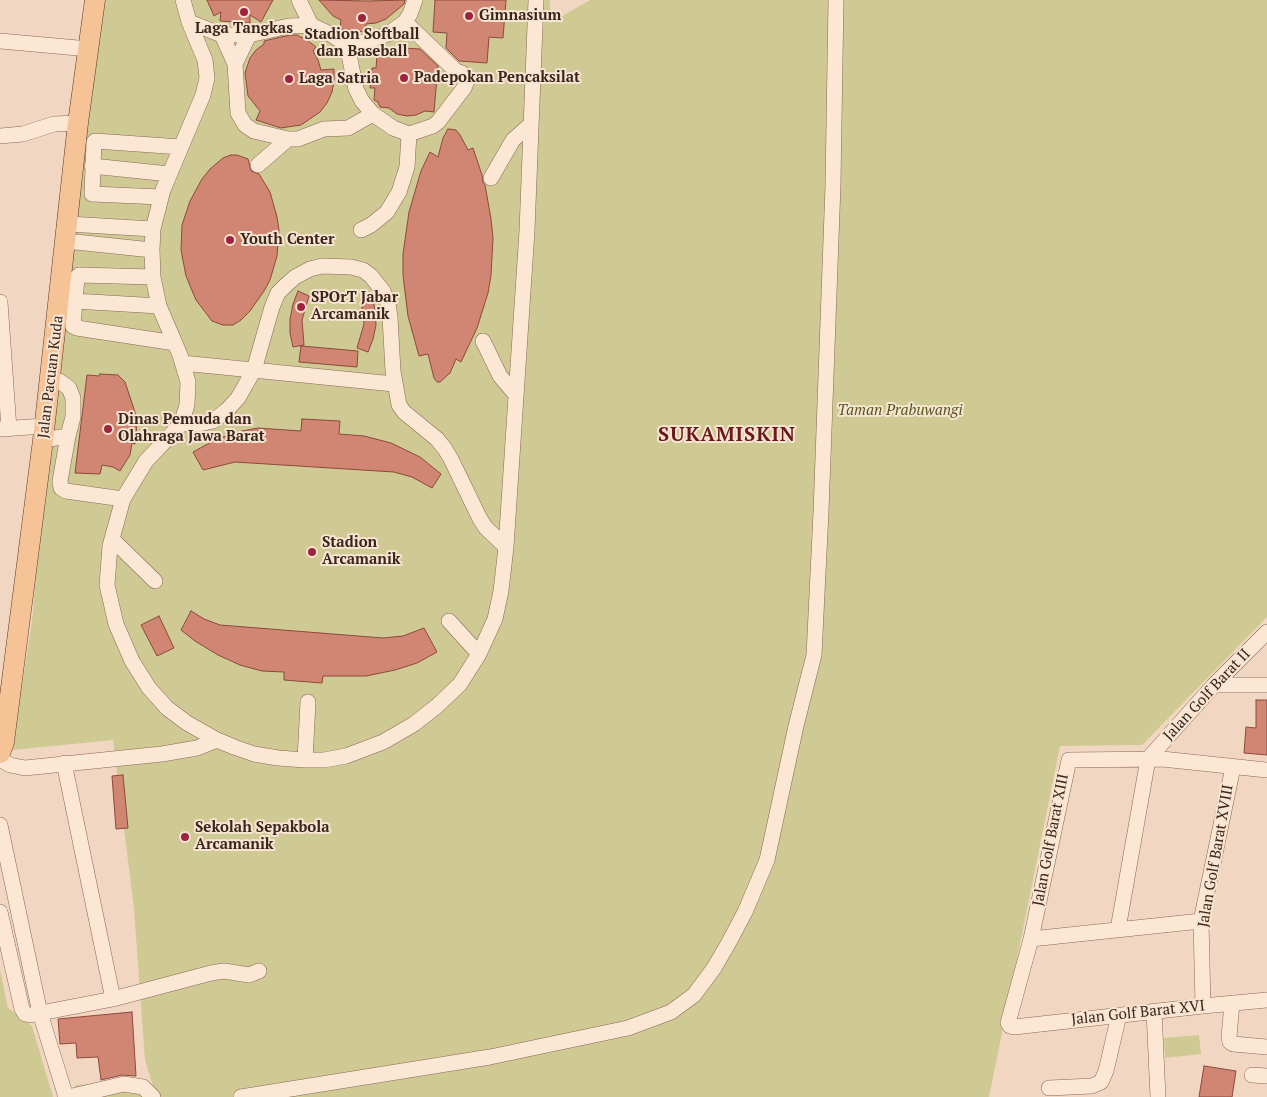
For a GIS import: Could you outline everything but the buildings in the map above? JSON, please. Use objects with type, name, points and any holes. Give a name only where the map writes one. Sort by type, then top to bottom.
[{"type":"main road","name":"Jalan Pacuan Kuda","points":[[0,753],[4,742],[51,379],[78,124],[95,0]]},
{"type":"street","points":[[183,0],[188,22],[205,60],[207,78],[203,95],[161,197],[153,230],[152,250],[153,277],[160,306],[188,382],[187,406],[181,424],[146,461],[123,499],[110,546],[108,585],[116,624],[132,661],[149,688],[167,708],[187,723],[217,740],[254,754],[305,760],[324,760],[346,756],[383,742],[414,724],[437,706],[460,684],[479,654],[495,619],[501,591],[506,547],[527,231],[536,0]]},
{"type":"street","points":[[299,0],[311,25]]},
{"type":"street","points":[[347,45],[379,38],[405,22],[415,0]]},
{"type":"street","points":[[241,1097],[490,1057],[628,1028],[672,1012],[694,995],[714,968],[728,944],[745,912],[766,860],[814,655],[833,195],[836,0]]},
{"type":"street","points":[[188,22],[222,35],[249,35],[289,26],[311,25],[332,35],[347,45],[356,89],[362,101],[373,114],[393,128],[409,134],[433,126],[438,122],[467,84],[467,81],[465,77],[456,71],[405,22]]},
{"type":"street","points":[[222,35],[235,64],[237,104],[240,120],[254,131],[288,139],[302,138],[324,129],[348,128],[373,114]]},
{"type":"street","points":[[235,64],[249,35]]},
{"type":"street","points":[[0,41],[89,50]]},
{"type":"street","points":[[0,136],[23,134],[54,124],[78,124]]},
{"type":"street","points":[[491,178],[513,140],[531,124]]},
{"type":"street","points":[[361,230],[371,225],[387,212],[399,192],[408,167],[409,134]]},
{"type":"street","points":[[258,165],[288,139]]},
{"type":"street","points":[[161,197],[92,194],[92,166],[95,141],[181,147]]},
{"type":"street","points":[[92,166],[169,174]]},
{"type":"street","points":[[67,232],[153,230]]},
{"type":"street","points":[[67,232],[152,250]]},
{"type":"street","points":[[181,424],[213,421],[228,410],[238,398],[254,370],[266,325],[278,293],[295,277],[310,269],[322,266],[344,266],[363,270],[384,291],[388,303],[394,384],[399,405],[404,412],[445,449],[480,519],[486,528],[506,547]]},
{"type":"street","points":[[153,277],[81,274],[77,277],[73,324],[75,327],[175,343]]},
{"type":"street","points":[[74,301],[160,306]]},
{"type":"street","points":[[0,302],[4,429],[68,436]]},
{"type":"street","points":[[483,341],[496,370],[516,395]]},
{"type":"street","points":[[182,363],[394,384]]},
{"type":"street","points":[[51,379],[59,381],[69,388],[73,398],[73,418],[60,481],[61,488],[66,491],[123,499]]},
{"type":"street","points":[[112,539],[155,581]]},
{"type":"street","points":[[449,621],[479,654]]},
{"type":"street","name":"Jalan Golf Barat II","points":[[1148,759],[1214,685],[1267,632]]},
{"type":"street","points":[[1214,685],[1267,685]]},
{"type":"street","points":[[305,760],[308,702]]},
{"type":"street","points":[[0,760],[10,765],[25,768],[162,754],[197,748],[217,740]]},
{"type":"street","name":"Jalan Golf Barat XIII","points":[[1010,1026],[1008,1023],[1032,939],[1067,762],[1071,759],[1162,759],[1267,770]]},
{"type":"street","points":[[1118,929],[1148,759]]},
{"type":"street","points":[[64,763],[112,999]]},
{"type":"street","name":"Jalan Golf Barat XVIII","points":[[1202,1006],[1201,921],[1233,767]]},
{"type":"street","points":[[0,827],[40,1013],[67,1097],[124,1084],[143,1087],[153,1097]]},
{"type":"street","points":[[0,912],[22,1010],[25,1014],[40,1013],[112,999],[211,972],[224,971],[249,974],[259,971]]},
{"type":"street","points":[[1032,939],[1201,921]]},
{"type":"street","name":"Jalan Golf Barat XVI","points":[[1010,1026],[1028,1026],[1267,1000]]},
{"type":"street","points":[[1232,1003],[1230,1042],[1233,1044],[1267,1047]]},
{"type":"street","points":[[1154,1011],[1158,1097]]},
{"type":"street","points":[[1049,1088],[1092,1086],[1101,1082],[1106,1071],[1119,1015]]},
{"type":"green space","name":"Taman Prabuwangi","points":[[102,0],[550,0],[550,23],[590,0],[1267,0],[1267,617],[1142,745],[1060,746],[989,1097],[78,1097],[75,1085],[116,1082],[153,1086],[145,1060],[134,909],[113,740],[12,750],[32,621]]},
{"type":"green space","points":[[0,970],[8,1008],[32,1026],[53,1097],[0,1097]]},
{"type":"green space","points":[[1199,1035],[1201,1054],[1165,1058],[1164,1038]]},
{"type":"place","name":"Laga Tangkas","points":[[244,12]]},
{"type":"place","name":"Gimnasium","points":[[469,16]]},
{"type":"place","name":"Stadion Softball dan Baseball","points":[[362,18]]},
{"type":"place","name":"Padepokan Pencaksilat","points":[[404,78]]},
{"type":"place","name":"Laga Satria","points":[[289,79]]},
{"type":"place","name":"Youth Center","points":[[230,240]]},
{"type":"place","name":"SPOrT Jabar Arcamanik","points":[[301,307]]},
{"type":"place","name":"Dinas Pemuda dan Olahraga Jawa Barat","points":[[108,429]]},
{"type":"place","name":"Stadion Arcamanik","points":[[312,552]]},
{"type":"place","name":"Sekolah Sepakbola Arcamanik","points":[[185,837]]},
{"type":"district","name":"SUKAMISKIN","points":[[727,435]]}]
